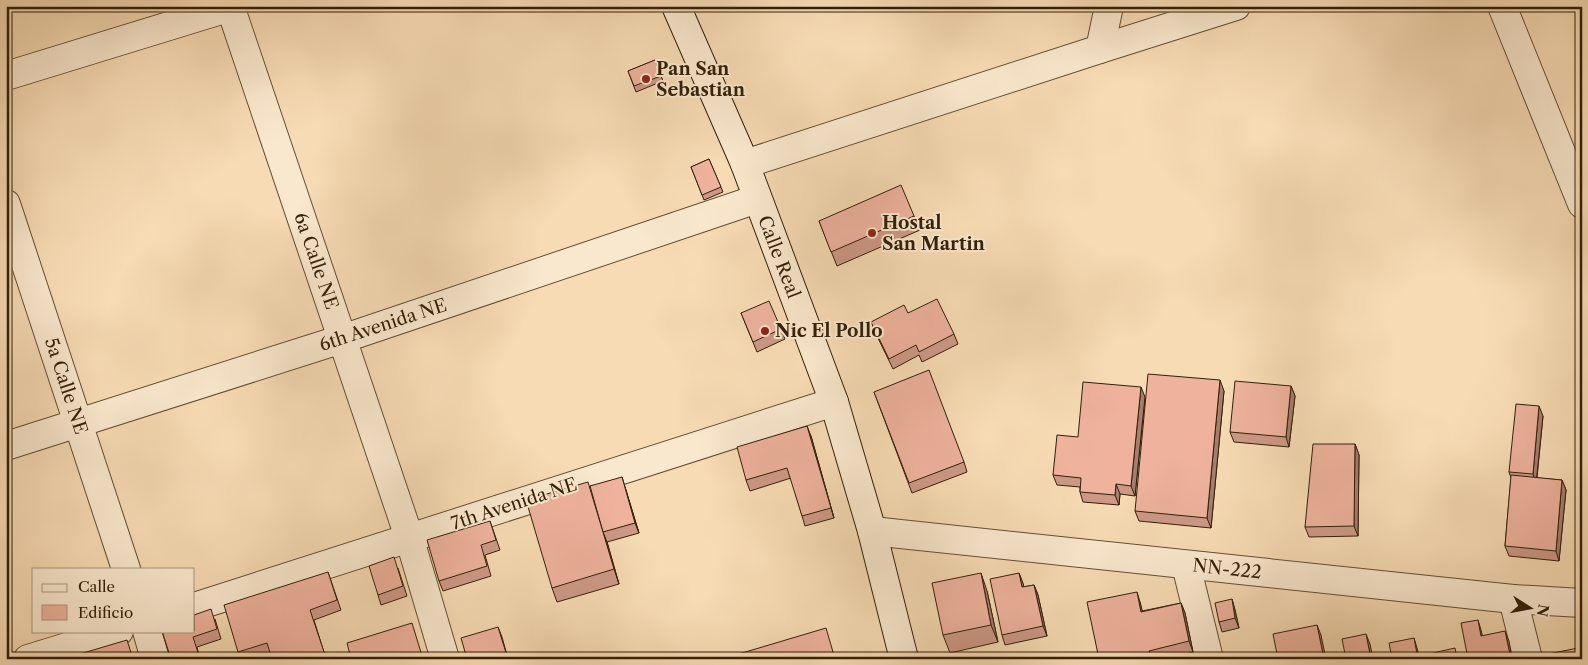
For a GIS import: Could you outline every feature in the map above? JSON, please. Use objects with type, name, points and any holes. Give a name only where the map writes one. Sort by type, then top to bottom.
[{"type":"street","name":"Calle Real","points":[[676,6],[758,199],[834,402],[872,531],[904,659]]},
{"type":"street","points":[[1100,49],[1109,6]]},
{"type":"street","points":[[744,164],[1236,6]]},
{"type":"street","points":[[1502,6],[1582,204]]},
{"type":"street","points":[[6,76],[232,7]]},
{"type":"street","name":"6a Calle NE","points":[[232,7],[410,538],[445,659]]},
{"type":"street","name":"6th Avenida NE","points":[[6,446],[342,339],[758,199]]},
{"type":"street","name":"5a Calle NE","points":[[6,204],[126,568]]},
{"type":"street","name":"7th Avenida NE","points":[[195,608],[834,402]]},
{"type":"street","name":"NN-222","points":[[872,531],[1513,599],[1582,603]]},
{"type":"street","points":[[1186,565],[1209,659]]},
{"type":"street","points":[[1513,599],[1528,659]]},
{"type":"street","points":[[28,659],[116,632]]},
{"type":"street","points":[[146,632],[155,659]]},
{"type":"building","name":"Pan San Sebastian","points":[[655,60],[661,76],[634,86],[628,71]]},
{"type":"building","points":[[709,159],[721,187],[702,195],[691,167]]},
{"type":"building","points":[[901,185],[914,216],[831,252],[819,221]]},
{"type":"building","points":[[937,299],[954,334],[919,352],[916,345],[889,359],[871,322],[904,305],[908,313]]},
{"type":"building","name":"Nic El Pollo","points":[[769,301],[781,329],[753,342],[741,313]]},
{"type":"building","points":[[929,370],[964,462],[909,483],[874,392]]},
{"type":"building","points":[[1148,374],[1220,380],[1207,518],[1135,511]]},
{"type":"building","points":[[1235,381],[1291,386],[1286,437],[1230,432]]},
{"type":"building","points":[[1083,382],[1141,387],[1131,486],[1116,484],[1115,495],[1080,492],[1081,478],[1053,475],[1057,435],[1078,437]]},
{"type":"building","points":[[1516,404],[1539,406],[1533,474],[1509,472]]},
{"type":"building","points":[[807,426],[831,508],[802,516],[787,468],[746,480],[737,447]]},
{"type":"building","points":[[1313,444],[1355,444],[1354,526],[1305,527]]},
{"type":"building","points":[[1511,475],[1562,480],[1556,551],[1505,546]]},
{"type":"building","points":[[622,477],[635,523],[603,532],[590,486]]},
{"type":"building","points":[[588,482],[614,569],[552,588],[526,500]]},
{"type":"building","points":[[490,521],[496,540],[481,545],[487,566],[439,581],[427,540]]},
{"type":"building","points":[[394,557],[403,586],[378,595],[369,566]]},
{"type":"building","points":[[328,572],[337,600],[310,610],[325,655],[312,659],[272,659],[267,643],[238,652],[224,605]]},
{"type":"building","points":[[981,573],[991,625],[943,635],[932,583]]},
{"type":"building","points":[[1019,573],[1022,587],[1034,585],[1043,626],[1002,635],[990,579]]},
{"type":"building","points":[[1137,592],[1141,612],[1181,603],[1189,641],[1149,651],[1151,659],[1099,659],[1087,602]]},
{"type":"building","points":[[1232,599],[1235,618],[1219,622],[1215,603]]},
{"type":"building","points":[[211,609],[217,629],[193,637],[200,659],[171,659],[162,632],[195,632],[195,615]]},
{"type":"building","points":[[1478,620],[1481,636],[1505,631],[1511,659],[1468,659],[1461,623]]},
{"type":"building","points":[[412,623],[423,659],[351,659],[347,643]]},
{"type":"building","points":[[1317,625],[1324,659],[1278,659],[1273,634]]},
{"type":"building","points":[[498,627],[508,659],[467,659],[461,638]]},
{"type":"building","points":[[826,628],[835,659],[722,659]]},
{"type":"building","points":[[1366,634],[1371,659],[1346,659],[1342,639]]},
{"type":"building","points":[[1582,635],[1582,654],[1578,636]]},
{"type":"building","points":[[1414,638],[1418,659],[1392,659],[1389,643]]},
{"type":"building","points":[[127,640],[133,659],[73,659],[73,656]]},
{"type":"building","points":[[1455,648],[1457,659],[1425,659],[1424,655]]},
{"type":"building","points":[[1578,648],[1580,659],[1544,659],[1543,655]]},
{"type":"place","name":"Pan San Sebastian","points":[[646,79]]},
{"type":"place","name":"Hostal San Martin","points":[[872,233]]},
{"type":"place","name":"Nic El Pollo","points":[[765,331]]}]
